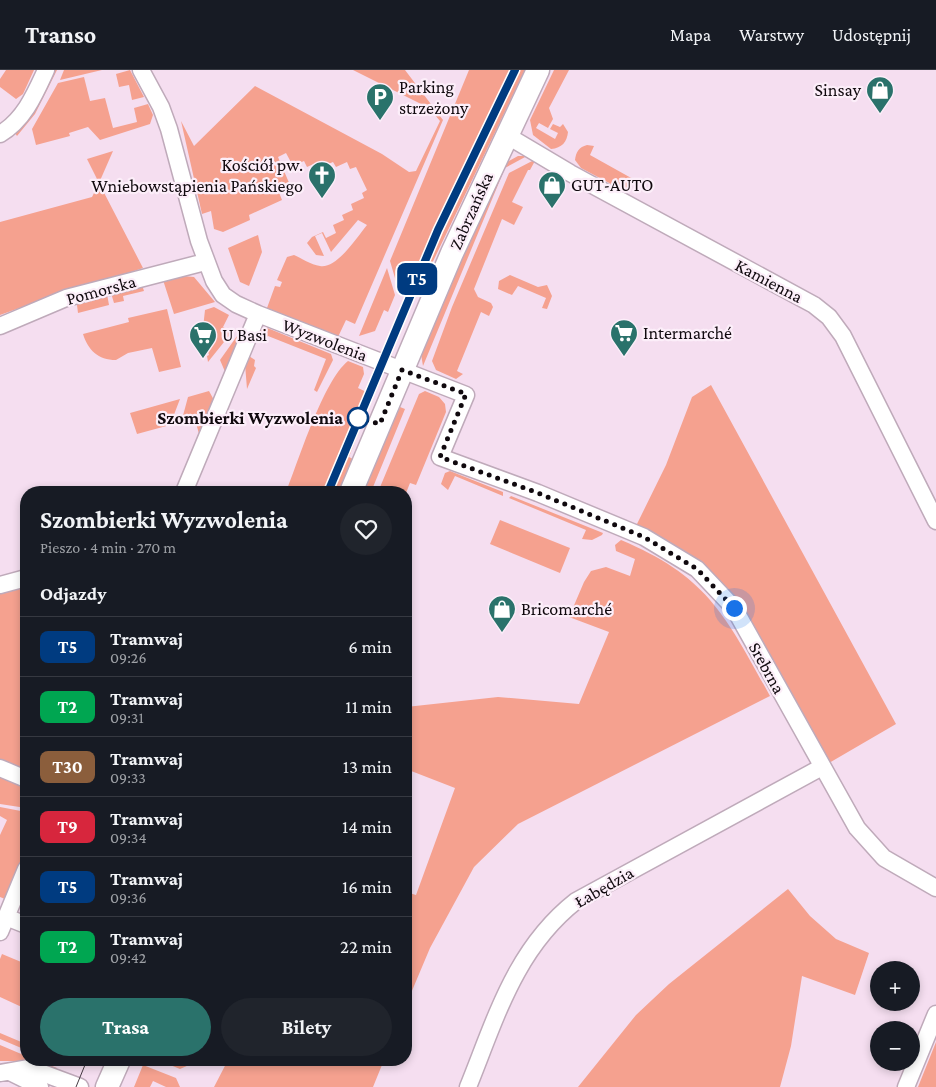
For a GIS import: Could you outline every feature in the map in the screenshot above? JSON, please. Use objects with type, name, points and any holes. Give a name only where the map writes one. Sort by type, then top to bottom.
[{"type":"main road","name":"Zabrzańska","points":[[354,486],[452,253],[538,70]]},
{"type":"main road","points":[[107,1087],[116,1066]]},
{"type":"street","points":[[0,134],[10,128],[30,104],[46,70]]},
{"type":"street","name":"Wyzwolenia","points":[[141,70],[161,107],[169,128],[205,262],[223,295],[236,304],[258,314],[466,394],[440,457]]},
{"type":"street","name":"Kamienna","points":[[506,135],[579,178],[814,305],[829,317],[843,336],[936,521]]},
{"type":"street","name":"Pomorska","points":[[0,326],[66,298],[205,262]]},
{"type":"street","points":[[186,486],[258,314]]},
{"type":"street","name":"Srebrna","points":[[440,457],[538,493],[644,537],[697,569],[734,608],[858,828],[884,858],[936,888]]},
{"type":"street","points":[[0,585],[20,580]]},
{"type":"street","name":"Łabędzia","points":[[468,1087],[509,984],[526,954],[560,914],[576,901],[822,767]]},
{"type":"street","points":[[0,768],[20,776]]},
{"type":"street","points":[[20,883],[3,924],[20,925]]},
{"type":"street","points":[[906,1087],[936,1014]]},
{"type":"street","points":[[5,1072],[29,1068],[80,1087]]},
{"type":"street","points":[[5,1072],[40,1087]]},
{"type":"shaded area","points":[[6,70],[34,70],[23,94],[16,99],[0,87],[0,79]]},
{"type":"shaded area","points":[[53,70],[57,70],[35,114],[17,136],[15,133]]},
{"type":"shaded area","points":[[64,70],[102,70],[60,80]]},
{"type":"shaded area","points":[[130,70],[144,97],[132,100],[129,85],[119,87],[116,74]]},
{"type":"shaded area","points":[[353,70],[405,70],[443,120],[355,324],[346,320],[338,337],[267,308],[275,286],[280,287],[282,282],[277,280],[287,257],[294,255],[313,264],[326,266],[340,258],[367,225],[358,220],[331,252],[322,233],[315,236],[324,256],[316,255],[307,243],[312,237],[323,232],[326,238],[336,233],[333,225],[344,220],[342,215],[353,210],[351,204],[364,198],[362,193],[367,190],[356,167],[350,169],[347,162],[336,167],[333,162],[321,167],[318,162],[307,167],[304,161],[293,166],[286,153],[278,157],[290,185],[278,190],[282,200],[249,215],[250,220],[223,232],[214,229],[211,211],[202,214],[181,121],[194,146],[255,86],[382,154],[409,172],[416,171],[440,121],[429,108]]},
{"type":"shaded area","points":[[469,70],[525,70],[425,278],[418,286],[397,285],[390,261]]},
{"type":"shaded area","points":[[554,70],[569,70],[549,108],[553,119],[548,128],[539,123],[536,128],[555,139],[558,133],[550,129],[553,124],[560,127],[563,124],[568,132],[563,144],[551,149],[533,135],[530,120]]},
{"type":"shaded area","points":[[84,77],[90,101],[105,98],[113,128],[137,122],[134,108],[148,104],[153,115],[150,124],[100,140],[88,127],[69,133],[70,136],[36,145],[32,129],[58,83]]},
{"type":"shaded area","points":[[587,145],[594,146],[590,155],[633,179],[626,192],[581,168],[575,157],[580,149]]},
{"type":"shaded area","points":[[113,151],[99,183],[87,159]]},
{"type":"shaded area","points":[[518,156],[527,156],[505,168],[423,366],[421,354],[447,289],[507,162]]},
{"type":"shaded area","points":[[536,159],[530,170],[528,170],[512,202],[523,207],[514,225],[502,219],[474,289],[478,297],[491,303],[493,307],[489,316],[481,312],[457,371],[463,374],[456,379],[436,370],[432,361],[452,307],[509,173]]},
{"type":"shaded area","points":[[99,183],[143,268],[93,285],[92,282],[0,315],[0,222],[92,197]]},
{"type":"shaded area","points":[[258,235],[262,252],[249,286],[240,282],[228,248]]},
{"type":"shaded area","points":[[387,268],[395,295],[388,312],[384,310],[375,331],[359,336]]},
{"type":"shaded area","points":[[510,275],[538,287],[547,285],[552,296],[547,309],[542,308],[546,298],[518,286],[512,295],[498,289],[499,281]]},
{"type":"shaded area","points":[[183,276],[194,277],[215,302],[174,314],[163,280]]},
{"type":"shaded area","points":[[142,285],[144,291],[123,296],[124,301],[114,303],[111,293]]},
{"type":"shaded area","points":[[107,294],[109,305],[78,313],[77,305],[80,302]]},
{"type":"shaded area","points":[[214,307],[229,315],[223,327],[232,332],[208,362],[207,356],[209,355],[200,329],[203,328],[205,310]]},
{"type":"shaded area","points":[[167,309],[181,367],[159,372],[152,348],[128,353],[116,360],[104,358],[91,349],[83,334],[129,322],[128,318]]},
{"type":"shaded area","points":[[265,327],[331,354],[333,360],[317,392],[314,390],[326,359],[268,336],[262,342],[256,340],[261,329]]},
{"type":"shaded area","points":[[242,329],[226,374],[220,360]]},
{"type":"shaded area","points":[[249,356],[255,360],[254,366],[256,368],[247,389],[245,364]]},
{"type":"shaded area","points":[[348,361],[363,367],[364,374],[358,388],[373,395],[349,457],[355,460],[344,486],[288,486],[321,403],[339,371]]},
{"type":"shaded area","points":[[711,385],[896,724],[829,763],[773,660],[726,588],[707,568],[689,554],[636,526],[666,465],[692,397]]},
{"type":"shaded area","points":[[209,391],[215,402],[200,437],[195,420],[181,423],[188,397]]},
{"type":"shaded area","points":[[425,391],[439,397],[445,404],[446,412],[416,485],[410,483],[409,486],[381,486],[419,394]]},
{"type":"shaded area","points":[[180,399],[170,425],[137,434],[130,413]]},
{"type":"shaded area","points":[[400,407],[405,409],[373,486],[366,486]]},
{"type":"shaded area","points":[[450,471],[503,492],[503,496],[455,476],[448,490],[441,484],[445,473]]},
{"type":"shaded area","points":[[511,496],[603,533],[592,540],[582,539],[586,530],[509,498]]},
{"type":"shaded area","points":[[500,520],[570,548],[560,573],[490,544]]},
{"type":"shaded area","points":[[621,540],[651,554],[675,569],[695,585],[712,602],[727,622],[770,696],[518,824],[474,867],[430,948],[412,991],[412,894],[416,895],[455,788],[412,771],[412,706],[498,697],[579,704],[609,632],[569,617],[584,582],[591,571],[606,567],[630,576],[635,559],[616,551],[615,545]]},
{"type":"shaded area","points":[[20,585],[20,771],[0,763],[0,592]]},
{"type":"shaded area","points":[[0,772],[20,781],[20,807],[0,804]]},
{"type":"shaded area","points":[[0,807],[20,811],[20,863],[5,899],[0,897],[0,835],[7,820],[0,816]]},
{"type":"shaded area","points":[[788,889],[810,916],[836,939],[869,953],[855,995],[802,976],[791,1046],[780,1087],[578,1087],[636,1015],[669,984]]},
{"type":"shaded area","points":[[2,954],[20,962],[20,1006],[0,997],[0,959]]},
{"type":"shaded area","points":[[0,1033],[20,1041],[20,1047],[0,1039]]},
{"type":"shaded area","points":[[936,1042],[936,1087],[918,1087]]},
{"type":"shaded area","points":[[0,1045],[20,1053],[20,1061],[0,1061]]},
{"type":"shaded area","points":[[40,1066],[52,1066],[57,1068],[57,1072]]},
{"type":"shaded area","points":[[143,1066],[146,1066],[176,1078],[180,1087],[166,1087],[153,1081],[150,1087],[134,1087]]},
{"type":"shaded area","points":[[173,1066],[187,1066],[180,1069]]},
{"type":"shaded area","points":[[225,1066],[382,1066],[373,1087],[214,1087]]},
{"type":"tram line","points":[[331,486],[438,230],[515,70]]},
{"type":"tram line","name":"T5","points":[[330,486],[438,230],[515,70]]},
{"type":"tram line","points":[[76,1087],[85,1066]]},
{"type":"place","name":"Sinsay","points":[[880,114]]},
{"type":"place","name":"Parking strzeżony","points":[[380,121]]},
{"type":"place","name":"Kościół pw. Wniebowstąpienia Pańskiego","points":[[322,199]]},
{"type":"place","name":"GUT-AUTO","points":[[552,209]]},
{"type":"place","name":"Intermarché","points":[[624,357]]},
{"type":"place","name":"U Basi","points":[[203,359]]},
{"type":"place","name":"Szombierki Wyzwolenia","points":[[358,418]]},
{"type":"place","name":"Bricomarché","points":[[502,633]]},
{"type":"route","points":[[358,418],[380,424],[402,370],[466,394],[440,457],[538,493],[644,537],[697,569],[734,608]]}]
